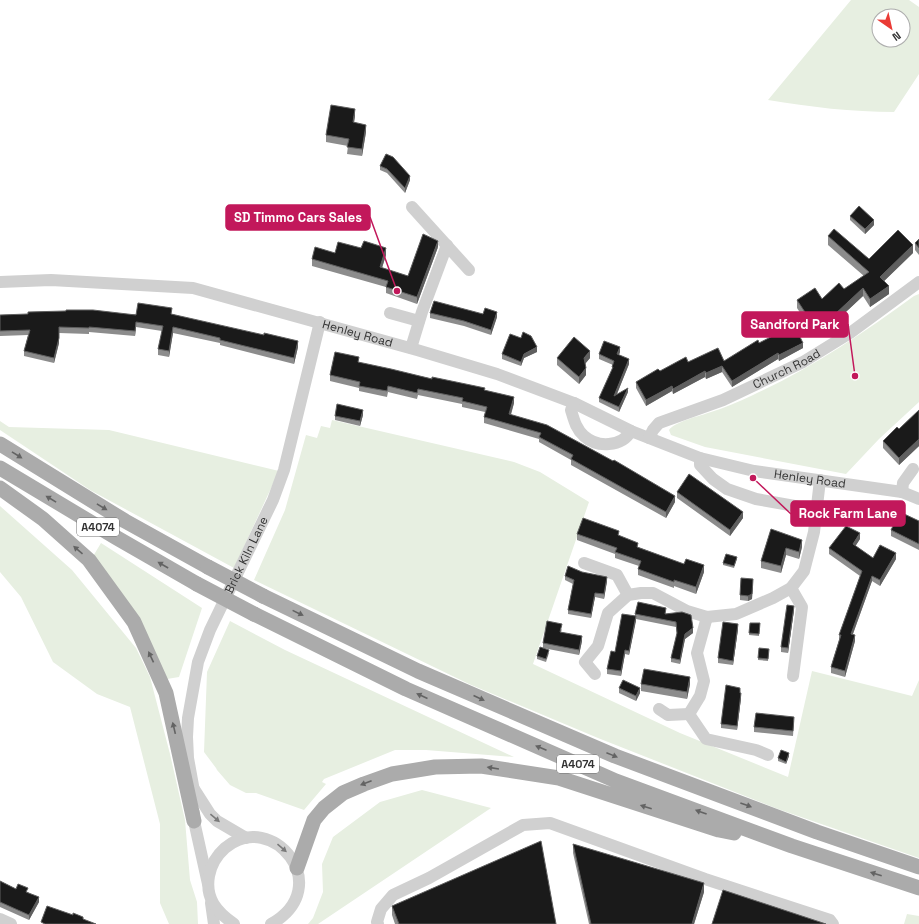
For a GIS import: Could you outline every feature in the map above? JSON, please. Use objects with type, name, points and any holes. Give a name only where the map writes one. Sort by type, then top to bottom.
[{"type":"main road","name":"A4074","points":[[0,444],[125,521],[208,567],[263,596],[418,671],[615,756],[817,832],[919,867]]},
{"type":"main road","name":"A4074","points":[[0,468],[197,584],[254,614],[406,689],[616,781],[792,846],[916,887]]},
{"type":"main road","points":[[0,488],[42,519],[89,560],[134,622],[166,693],[194,821]]},
{"type":"main road","points":[[297,868],[314,820],[324,808],[343,793],[392,774],[435,767],[481,766],[559,778],[719,830],[792,846]]},
{"type":"street","points":[[412,207],[448,245],[469,270]]},
{"type":"street","points":[[411,348],[419,321],[448,245]]},
{"type":"street","name":"Henley Road","points":[[0,282],[51,280],[193,288],[320,322],[497,374],[574,403],[631,431],[700,458],[754,471],[902,492],[919,499]]},
{"type":"street","name":"Church Road","points":[[649,438],[659,423],[723,400],[803,362],[850,333],[919,282]]},
{"type":"street","points":[[390,313],[419,321]]},
{"type":"street","name":"Brick Kiln Lane","points":[[214,924],[208,884],[194,821],[194,789],[188,758],[187,737],[190,704],[198,662],[210,630],[273,500],[284,470],[320,322]]},
{"type":"street","points":[[574,403],[571,410],[578,430],[585,437],[594,442],[613,444],[625,439],[631,431]]},
{"type":"street","points":[[700,458],[700,465],[713,479],[726,489],[756,498],[817,510]]},
{"type":"street","points":[[902,492],[903,483],[913,469]]},
{"type":"street","points":[[595,674],[585,662],[598,646],[608,613],[628,595],[653,593],[688,611],[707,617],[736,614],[773,598],[791,588],[804,571],[814,532],[820,480]]},
{"type":"street","points":[[584,563],[617,575],[628,595]]},
{"type":"street","points":[[791,588],[802,607],[793,676]]},
{"type":"street","points":[[689,714],[700,696],[704,681],[698,653],[707,617]]},
{"type":"street","points":[[659,710],[668,716],[689,714]]},
{"type":"street","points":[[689,714],[706,739],[756,750],[768,755]]},
{"type":"street","name":"Brick Kiln Lane","points":[[194,789],[210,814],[217,821],[246,838]]},
{"type":"street","points":[[378,924],[377,922],[381,909],[393,895],[429,878],[523,825],[550,823],[704,880],[830,920],[833,924]]},
{"type":"street","points":[[208,884],[210,868],[218,854],[230,843],[246,838],[262,838],[277,843],[289,854],[297,868],[299,882],[298,895],[292,908],[280,921],[271,924]]},
{"type":"street","points":[[211,900],[220,914],[234,924]]},
{"type":"street","points":[[0,919],[11,924]]},
{"type":"shaded area","points":[[851,0],[909,0],[919,7],[919,74],[894,112],[831,109],[768,100]]},
{"type":"shaded area","points":[[919,294],[919,402],[879,439],[846,474],[705,447],[671,435],[669,430],[677,424],[736,403],[773,386],[815,363]]},
{"type":"shaded area","points":[[332,420],[514,462],[540,472],[589,502],[533,664],[680,733],[788,777],[812,671],[912,696],[919,680],[919,858],[778,809],[598,738],[469,684],[254,580],[285,510],[306,435],[317,438],[321,426],[330,428]]},
{"type":"shaded area","points":[[0,421],[9,427],[109,430],[279,471],[234,568],[90,490],[0,430]]},
{"type":"shaded area","points":[[0,506],[72,570],[136,648],[150,677],[185,820],[190,880],[197,902],[198,924],[169,924],[160,903],[160,824],[130,707],[97,694],[53,662],[21,597],[0,572]]},
{"type":"shaded area","points":[[101,543],[202,608],[179,677],[167,679],[92,558]]},
{"type":"shaded area","points":[[230,621],[285,650],[514,757],[426,750],[395,750],[324,779],[322,782],[326,784],[304,810],[256,793],[246,793],[230,785],[204,752],[207,672]]},
{"type":"shaded area","points":[[422,790],[491,808],[318,924],[308,924],[313,918],[323,892],[322,864],[333,837],[380,802]]},
{"type":"shaded area","points":[[907,914],[919,916],[919,924],[904,924]]},
{"type":"building","points":[[331,105],[355,109],[353,122],[366,125],[362,149],[347,147],[349,139],[326,135]]},
{"type":"building","points":[[386,154],[393,157],[410,176],[405,188],[387,169],[380,166]]},
{"type":"building","points":[[859,206],[874,220],[865,229],[850,216]]},
{"type":"building","points":[[834,229],[869,259],[898,230],[913,245],[880,277],[889,286],[870,299],[863,288],[833,316],[834,317],[816,329],[797,300],[815,288],[822,299],[839,283],[844,289],[869,272],[828,236]]},
{"type":"building","points":[[423,234],[438,241],[417,297],[386,287],[388,281],[312,259],[315,247],[335,253],[338,242],[361,248],[364,241],[386,248],[380,267],[408,276]]},
{"type":"building","points":[[919,239],[919,248],[915,243]]},
{"type":"building","points":[[434,301],[483,314],[485,308],[497,312],[491,330],[464,321],[430,313]]},
{"type":"building","points":[[138,303],[172,308],[171,314],[264,335],[264,333],[298,341],[294,358],[173,327],[169,351],[158,349],[163,326],[136,322],[135,331],[89,327],[59,327],[59,338],[54,358],[24,351],[30,330],[0,331],[0,315],[28,314],[28,312],[93,310],[136,315]]},
{"type":"building","points":[[794,325],[803,343],[779,355],[778,353],[732,381],[722,366],[706,373],[705,371],[673,389],[672,386],[646,400],[636,382],[658,369],[660,371],[686,357],[688,362],[718,348],[724,361],[758,340],[759,343]]},
{"type":"building","points":[[523,332],[531,336],[537,347],[524,354],[521,362],[502,354],[510,334],[521,338]]},
{"type":"building","points":[[574,337],[590,351],[584,358],[586,368],[579,377],[557,358]]},
{"type":"building","points":[[604,341],[620,347],[617,354],[629,359],[614,396],[628,388],[619,407],[599,398],[613,367],[614,361],[599,354]]},
{"type":"building","points":[[335,352],[359,357],[358,362],[432,379],[432,377],[485,388],[484,390],[514,397],[509,414],[547,425],[613,461],[614,460],[675,496],[666,512],[571,459],[573,455],[539,437],[541,433],[484,417],[487,407],[462,401],[463,398],[418,389],[417,393],[388,386],[387,391],[359,386],[360,382],[330,375]]},
{"type":"building","points":[[337,404],[363,410],[360,421],[335,416]]},
{"type":"building","points":[[919,410],[919,439],[899,458],[883,441],[897,427],[899,429]]},
{"type":"building","points":[[689,474],[743,512],[730,530],[677,492]]},
{"type":"building","points":[[900,512],[919,521],[919,544],[891,530]]},
{"type":"building","points":[[583,518],[619,531],[618,535],[638,543],[637,547],[684,564],[686,559],[704,565],[696,587],[674,580],[674,582],[638,569],[641,561],[615,552],[617,548],[577,534]]},
{"type":"building","points":[[846,526],[860,533],[853,544],[873,558],[880,545],[896,553],[880,580],[872,576],[851,634],[855,635],[845,671],[831,667],[841,635],[839,635],[862,571],[829,548]]},
{"type":"building","points":[[771,529],[802,540],[799,552],[786,548],[781,566],[761,561]]},
{"type":"building","points":[[726,554],[737,557],[734,566],[723,563]]},
{"type":"building","points":[[568,566],[582,572],[607,577],[604,594],[595,593],[591,614],[568,610],[574,580],[565,576]]},
{"type":"building","points":[[741,578],[753,579],[752,594],[748,596],[740,595]]},
{"type":"building","points":[[638,602],[666,608],[665,614],[682,612],[691,615],[693,628],[685,634],[680,660],[671,658],[677,633],[676,622],[635,614]]},
{"type":"building","points":[[787,605],[794,606],[788,648],[781,647]]},
{"type":"building","points":[[622,614],[636,616],[629,651],[625,650],[621,671],[607,669],[611,651],[615,652]]},
{"type":"building","points":[[547,621],[562,624],[560,632],[582,636],[579,650],[543,643]]},
{"type":"building","points":[[723,622],[738,624],[733,661],[718,658]]},
{"type":"building","points":[[750,623],[760,623],[759,634],[749,633]]},
{"type":"building","points":[[540,647],[549,650],[546,659],[537,656]]},
{"type":"building","points":[[759,648],[769,649],[768,659],[758,658]]},
{"type":"building","points":[[644,669],[690,677],[687,692],[641,684]]},
{"type":"building","points":[[623,680],[640,688],[636,696],[619,688]]},
{"type":"building","points":[[726,685],[740,688],[741,693],[737,726],[721,724]]},
{"type":"building","points":[[756,713],[794,717],[793,731],[754,727]]},
{"type":"building","points":[[781,750],[789,753],[786,762],[778,758]]},
{"type":"building","points":[[541,841],[556,924],[399,924],[392,906]]},
{"type":"building","points":[[573,844],[704,883],[692,924],[591,924]]},
{"type":"building","points":[[0,881],[16,889],[18,884],[28,888],[26,892],[39,897],[29,915],[0,902]]},
{"type":"building","points":[[723,890],[826,924],[712,924]]},
{"type":"building","points":[[47,906],[73,915],[73,913],[96,924],[45,924],[41,922]]},
{"type":"place","name":"SD Timmo Cars Sales","points":[[397,291]]},
{"type":"place","name":"Sandford Park","points":[[855,376]]},
{"type":"place","name":"Rock Farm Lane","points":[[753,478]]}]
